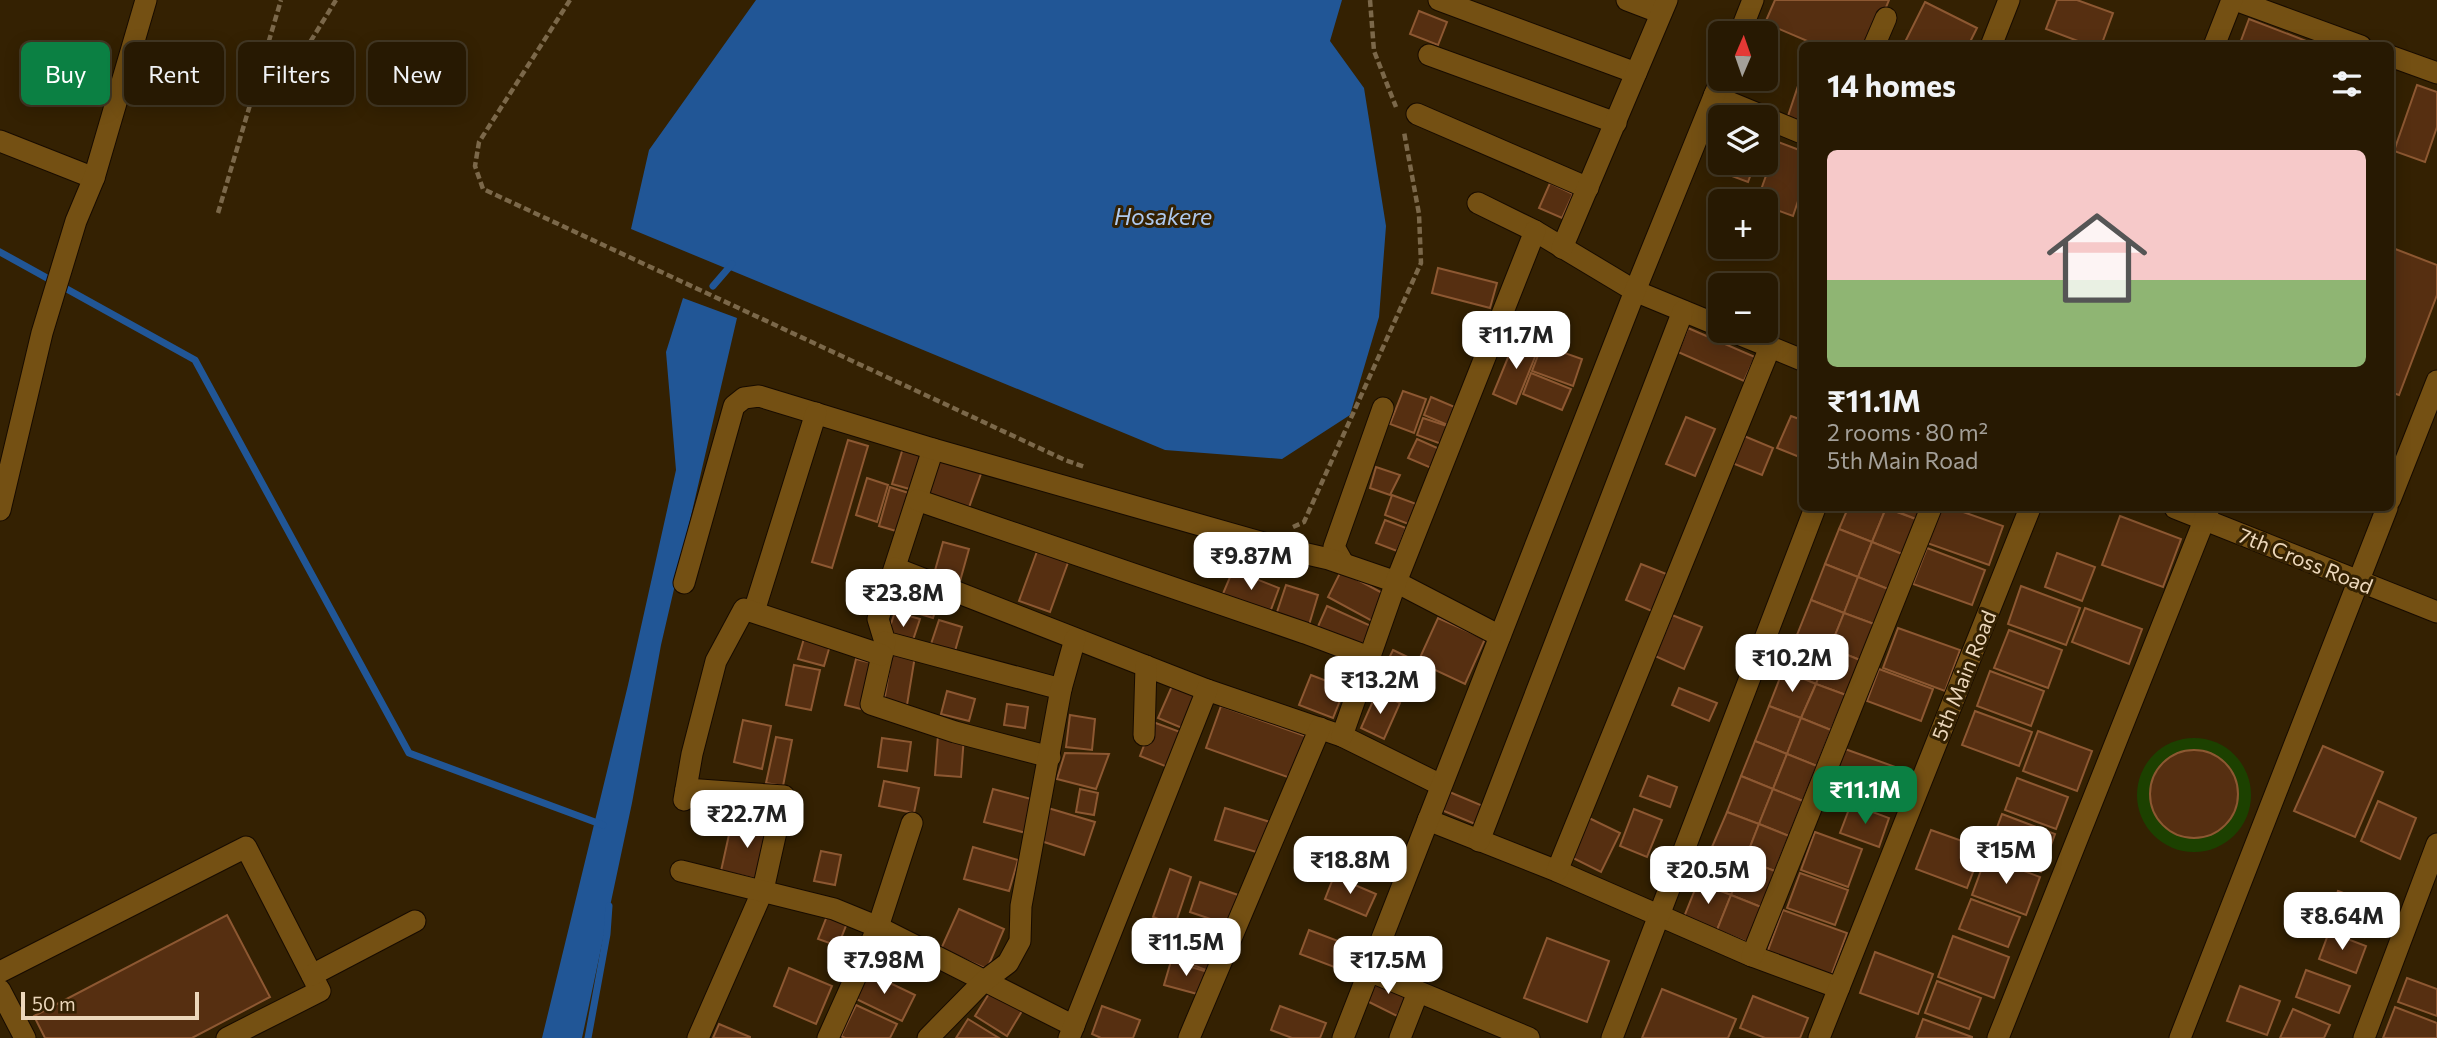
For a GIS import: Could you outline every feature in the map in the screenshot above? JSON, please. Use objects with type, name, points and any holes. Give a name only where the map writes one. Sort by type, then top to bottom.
[{"type":"street","points":[[0,510],[42,333],[76,221],[94,178],[146,0]]},
{"type":"street","points":[[1439,0],[1636,73]]},
{"type":"street","points":[[1562,248],[1664,7],[1627,0]]},
{"type":"street","points":[[1745,21],[1753,0]]},
{"type":"street","points":[[1992,42],[2008,0]]},
{"type":"street","points":[[2216,42],[2234,0],[2350,42]]},
{"type":"street","points":[[1876,42],[1886,18]]},
{"type":"street","points":[[1429,55],[1616,123]]},
{"type":"street","points":[[2394,57],[2437,73]]},
{"type":"street","points":[[1342,1038],[1635,291],[1716,91]]},
{"type":"street","points":[[1724,91],[1745,105]]},
{"type":"street","points":[[1405,117],[1588,188]]},
{"type":"street","points":[[1778,123],[1799,132]]},
{"type":"street","points":[[0,141],[94,178]]},
{"type":"street","points":[[1478,204],[1535,231],[1635,291],[1708,322]]},
{"type":"street","points":[[1342,736],[1396,582],[1535,231]]},
{"type":"street","points":[[1479,841],[1683,311]]},
{"type":"street","points":[[1760,343],[1799,359]]},
{"type":"street","points":[[1557,871],[1770,347]]},
{"type":"street","points":[[2394,490],[2437,381]]},
{"type":"street","points":[[684,583],[734,406],[744,398],[759,396],[933,449],[1343,564],[1396,582],[1500,636]]},
{"type":"street","points":[[1343,564],[1334,547],[1382,408]]},
{"type":"street","points":[[756,605],[816,413]]},
{"type":"street","points":[[933,449],[878,620],[884,649],[871,704],[955,732],[1050,757]]},
{"type":"street","points":[[916,500],[1292,628],[1369,657]]},
{"type":"street","points":[[1612,1038],[1814,511]]},
{"type":"street","points":[[1752,956],[1930,511]]},
{"type":"street","name":"5th Main Road","points":[[1819,1038],[2029,511]]},
{"type":"street","points":[[2180,1038],[2386,511]]},
{"type":"street","points":[[1998,1038],[2207,513]]},
{"type":"street","name":"7th Cross Road","points":[[2207,513],[2359,581],[2437,612]]},
{"type":"street","points":[[895,568],[1207,690],[1342,736],[1441,785]]},
{"type":"street","points":[[698,1038],[763,890],[784,796],[685,796],[692,754],[716,661],[744,609],[884,649],[1061,689]]},
{"type":"street","points":[[928,1038],[983,982],[1008,963],[1020,941],[1021,906],[1061,689],[1075,639]]},
{"type":"street","points":[[1144,735],[1146,666]]},
{"type":"street","points":[[681,871],[834,909],[878,927],[1072,1032],[1207,690]]},
{"type":"street","points":[[1189,1038],[1320,728]]},
{"type":"street","points":[[1428,820],[1557,871],[1752,956],[1839,988]]},
{"type":"street","points":[[828,1038],[878,927],[912,823]]},
{"type":"street","points":[[2364,1038],[2437,844]]},
{"type":"street","points":[[0,972],[246,847],[320,991],[227,1038]]},
{"type":"street","points":[[312,975],[415,921]]},
{"type":"street","points":[[1369,971],[1418,992],[1486,1030],[1530,1038]]},
{"type":"street","points":[[0,990],[25,1038]]},
{"type":"street","points":[[1400,1038],[1418,992]]},
{"type":"path","points":[[218,214],[281,0]]},
{"type":"path","points":[[310,42],[336,0]]},
{"type":"path","points":[[570,0],[479,142],[475,166],[483,189],[1065,460],[1091,468]]},
{"type":"path","points":[[1285,531],[1304,522],[1421,263],[1419,214],[1405,117],[1374,51],[1370,0]]},
{"type":"green space","points":[[2194,738],[2216,742],[2234,755],[2247,773],[2251,795],[2247,817],[2234,835],[2216,848],[2194,852],[2172,848],[2154,835],[2141,817],[2137,795],[2141,773],[2154,755],[2172,742]]},
{"type":"water","name":"Hosakere","points":[[756,0],[1342,0],[1330,41],[1364,88],[1386,226],[1379,317],[1350,415],[1282,459],[1165,450],[631,229],[649,150]]},
{"type":"water","points":[[683,298],[737,318],[661,645],[632,803],[582,1038],[542,1038],[628,685],[676,470],[666,352]]},
{"type":"building","points":[[1775,0],[1889,0],[1872,42],[1810,42],[1778,29],[1778,21],[1766,21]]},
{"type":"building","points":[[2057,0],[2077,0],[2113,13],[2102,42],[2080,42],[2046,29]]},
{"type":"building","points":[[1925,2],[1977,28],[1970,42],[1905,42]]},
{"type":"building","points":[[1419,11],[1447,22],[1438,45],[1410,34]]},
{"type":"building","points":[[2249,19],[2309,42],[2240,42]]},
{"type":"building","points":[[1799,83],[1799,124],[1787,119]]},
{"type":"building","points":[[2417,85],[2437,92],[2437,127],[2425,162],[2394,151]]},
{"type":"building","points":[[1778,142],[1799,150],[1799,198],[1793,216],[1778,210],[1778,189],[1761,189],[1766,175],[1778,175]]},
{"type":"building","points":[[1729,175],[1751,175],[1748,182]]},
{"type":"building","points":[[1550,183],[1573,194],[1562,218],[1539,208]]},
{"type":"building","points":[[2394,249],[2437,265],[2437,295],[2399,395],[2394,393]]},
{"type":"building","points":[[1438,268],[1497,283],[1490,308],[1432,293]]},
{"type":"building","points":[[1688,328],[1708,337],[1708,343],[1723,343],[1755,357],[1744,381],[1678,352]]},
{"type":"building","points":[[1516,338],[1539,347],[1516,404],[1493,394]]},
{"type":"building","points":[[1542,345],[1582,359],[1573,386],[1532,371]]},
{"type":"building","points":[[1531,373],[1571,389],[1562,410],[1523,394]]},
{"type":"building","points":[[1403,391],[1426,399],[1414,433],[1390,424]]},
{"type":"building","points":[[1431,397],[1457,408],[1450,426],[1424,415]]},
{"type":"building","points":[[1791,416],[1799,419],[1799,457],[1777,448]]},
{"type":"building","points":[[1686,417],[1715,429],[1695,476],[1666,464]]},
{"type":"building","points":[[1423,418],[1450,427],[1444,445],[1417,435]]},
{"type":"building","points":[[1744,436],[1773,448],[1762,475],[1732,463]]},
{"type":"building","points":[[1417,439],[1444,451],[1436,470],[1408,458]]},
{"type":"building","points":[[848,440],[868,446],[832,568],[812,562]]},
{"type":"building","points":[[903,448],[925,455],[913,490],[892,484]]},
{"type":"building","points":[[939,457],[982,471],[967,513],[926,499]]},
{"type":"building","points":[[1376,467],[1400,475],[1390,495],[1370,488]]},
{"type":"building","points":[[867,478],[888,485],[877,522],[856,515]]},
{"type":"building","points":[[890,487],[915,495],[903,533],[879,526]]},
{"type":"building","points":[[1392,495],[1419,505],[1411,525],[1385,515]]},
{"type":"building","points":[[1847,511],[1885,511],[1872,542],[1839,529]]},
{"type":"building","points":[[1885,511],[1894,511],[1916,519],[1902,554],[1872,542]]},
{"type":"building","points":[[1896,511],[1919,511],[1916,519]]},
{"type":"building","points":[[1939,511],[1960,511],[2003,526],[1989,565],[1927,543]]},
{"type":"building","points":[[2120,516],[2181,539],[2163,587],[2102,565]]},
{"type":"building","points":[[1385,520],[1406,528],[1397,551],[1376,543]]},
{"type":"building","points":[[1839,529],[1872,542],[1858,577],[1825,564]]},
{"type":"building","points":[[943,542],[969,549],[960,581],[934,574]]},
{"type":"building","points":[[1872,542],[1902,554],[1888,589],[1858,577]]},
{"type":"building","points":[[1039,546],[1070,557],[1050,612],[1019,601]]},
{"type":"building","points":[[1927,548],[1985,570],[1972,605],[1913,584]]},
{"type":"building","points":[[2057,553],[2095,567],[2082,601],[2045,587]]},
{"type":"building","points":[[1641,564],[1669,575],[1654,612],[1626,600]]},
{"type":"building","points":[[1825,564],[1858,577],[1844,613],[1811,600]]},
{"type":"building","points":[[1233,570],[1279,588],[1269,615],[1222,596]]},
{"type":"building","points":[[1341,571],[1388,596],[1374,622],[1328,597]]},
{"type":"building","points":[[1858,577],[1888,589],[1874,624],[1844,613]]},
{"type":"building","points":[[908,581],[941,591],[933,618],[900,608]]},
{"type":"building","points":[[1286,585],[1318,595],[1309,625],[1276,615]]},
{"type":"building","points":[[2021,586],[2080,608],[2066,645],[2008,624]]},
{"type":"building","points":[[1811,600],[1844,613],[1830,648],[1797,635]]},
{"type":"building","points":[[1327,606],[1371,626],[1360,651],[1316,631]]},
{"type":"building","points":[[2085,608],[2142,629],[2129,664],[2072,642]]},
{"type":"building","points":[[895,612],[920,619],[911,646],[886,638]]},
{"type":"building","points":[[1844,613],[1874,624],[1860,660],[1830,648]]},
{"type":"building","points":[[1672,615],[1702,627],[1684,669],[1655,656]]},
{"type":"building","points":[[1438,618],[1485,639],[1465,684],[1418,662]]},
{"type":"building","points":[[939,620],[962,627],[955,651],[931,644]]},
{"type":"building","points":[[1898,628],[1960,650],[1945,691],[1883,668]]},
{"type":"building","points":[[2009,630],[2062,650],[2048,688],[1994,668]]},
{"type":"building","points":[[805,635],[831,642],[824,666],[798,659]]},
{"type":"building","points":[[1797,635],[1830,648],[1816,684],[1783,670]]},
{"type":"building","points":[[1830,648],[1860,660],[1846,695],[1816,684]]},
{"type":"building","points":[[1393,650],[1416,661],[1399,696],[1376,685]]},
{"type":"building","points":[[892,653],[915,656],[907,705],[884,702]]},
{"type":"building","points":[[856,659],[876,664],[865,710],[845,705]]},
{"type":"building","points":[[794,665],[820,670],[811,710],[786,705]]},
{"type":"building","points":[[1879,669],[1933,689],[1921,721],[1867,701]]},
{"type":"building","points":[[1783,670],[1816,684],[1801,718],[1769,706]]},
{"type":"building","points":[[1990,671],[2044,691],[2031,726],[1977,706]]},
{"type":"building","points":[[1311,675],[1345,688],[1333,718],[1299,705]]},
{"type":"building","points":[[1816,684],[1846,695],[1831,730],[1801,718]]},
{"type":"building","points":[[1172,686],[1196,696],[1182,728],[1158,718]]},
{"type":"building","points":[[1679,688],[1717,703],[1709,721],[1672,705]]},
{"type":"building","points":[[947,691],[975,699],[969,721],[941,714]]},
{"type":"building","points":[[1377,692],[1400,703],[1384,739],[1361,728]]},
{"type":"building","points":[[1007,704],[1028,707],[1025,728],[1004,725]]},
{"type":"building","points":[[1221,706],[1311,738],[1296,780],[1206,748]]},
{"type":"building","points":[[1769,706],[1801,718],[1787,754],[1755,741]]},
{"type":"building","points":[[1975,711],[2032,732],[2019,766],[1962,745]]},
{"type":"building","points":[[1070,715],[1095,719],[1092,750],[1066,747]]},
{"type":"building","points":[[1801,718],[1831,730],[1817,766],[1787,754]]},
{"type":"building","points":[[743,720],[771,726],[762,769],[734,762]]},
{"type":"building","points":[[1153,722],[1183,733],[1170,768],[1140,756]]},
{"type":"building","points":[[2038,731],[2092,751],[2077,791],[2023,771]]},
{"type":"building","points":[[938,735],[964,736],[961,777],[935,775]]},
{"type":"building","points":[[776,737],[792,740],[783,786],[766,783]]},
{"type":"building","points":[[882,738],[911,742],[907,771],[878,767]]},
{"type":"building","points":[[1755,741],[1787,754],[1773,789],[1741,776]]},
{"type":"building","points":[[2323,746],[2383,772],[2355,837],[2294,811]]},
{"type":"building","points":[[1845,749],[1901,769],[1887,807],[1831,787]]},
{"type":"building","points":[[2194,750],[2211,754],[2225,763],[2234,777],[2238,794],[2234,811],[2225,825],[2211,834],[2194,838],[2177,834],[2163,825],[2154,811],[2150,794],[2154,777],[2163,763],[2177,754]]},
{"type":"building","points":[[1065,753],[1109,754],[1096,789],[1057,779]]},
{"type":"building","points":[[1787,754],[1817,766],[1803,801],[1773,789]]},
{"type":"building","points":[[1648,776],[1677,787],[1670,807],[1640,796]]},
{"type":"building","points":[[1741,776],[1773,789],[1759,824],[1727,812]]},
{"type":"building","points":[[2017,778],[2068,797],[2056,829],[2005,810]]},
{"type":"building","points":[[884,781],[919,788],[914,813],[879,806]]},
{"type":"building","points":[[993,789],[1035,800],[1026,833],[984,822]]},
{"type":"building","points":[[1080,789],[1098,793],[1094,815],[1076,812]]},
{"type":"building","points":[[1773,789],[1803,801],[1789,836],[1759,824]]},
{"type":"building","points":[[1447,791],[1483,806],[1475,824],[1439,809]]},
{"type":"building","points":[[738,796],[777,801],[774,826],[735,821]]},
{"type":"building","points":[[2378,801],[2416,818],[2400,859],[2361,841]]},
{"type":"building","points":[[1851,804],[1889,818],[1879,847],[1840,833]]},
{"type":"building","points":[[1048,808],[1095,822],[1084,855],[1038,840]]},
{"type":"building","points":[[1225,808],[1270,822],[1260,853],[1215,840]]},
{"type":"building","points":[[1634,809],[1662,820],[1647,857],[1620,846]]},
{"type":"building","points":[[1727,812],[1759,824],[1745,860],[1712,847]]},
{"type":"building","points":[[2002,814],[2055,834],[2041,872],[1988,852]]},
{"type":"building","points":[[1589,818],[1620,833],[1601,872],[1571,857]]},
{"type":"building","points":[[732,821],[774,830],[762,880],[721,871]]},
{"type":"building","points":[[1759,824],[1789,836],[1775,871],[1745,860]]},
{"type":"building","points":[[1931,830],[1982,848],[1967,888],[1916,869]]},
{"type":"building","points":[[1815,832],[1862,849],[1848,887],[1801,870]]},
{"type":"building","points":[[973,847],[1018,860],[1009,891],[964,879]]},
{"type":"building","points":[[1712,847],[1745,860],[1731,895],[1698,882]]},
{"type":"building","points":[[821,851],[841,855],[835,885],[814,881]]},
{"type":"building","points":[[1986,857],[2040,877],[2026,915],[1972,895]]},
{"type":"building","points":[[1745,860],[1775,871],[1761,907],[1731,895]]},
{"type":"building","points":[[1170,869],[1191,877],[1175,925],[1153,917]]},
{"type":"building","points":[[1800,873],[1848,890],[1835,925],[1787,908]]},
{"type":"building","points":[[1334,876],[1376,894],[1366,916],[1325,899]]},
{"type":"building","points":[[1200,882],[1241,896],[1231,926],[1190,912]]},
{"type":"building","points":[[1698,882],[1731,895],[1717,930],[1684,917]]},
{"type":"building","points":[[2338,891],[2376,905],[2364,937],[2326,922]]},
{"type":"building","points":[[1731,895],[1761,907],[1747,942],[1717,930]]},
{"type":"building","points":[[1971,899],[2020,917],[2008,947],[1959,929]]},
{"type":"building","points":[[959,909],[1004,929],[987,969],[941,949]]},
{"type":"building","points":[[1783,910],[1847,933],[1831,976],[1767,953]]},
{"type":"building","points":[[829,911],[849,918],[838,946],[818,939]]},
{"type":"building","points":[[227,915],[270,997],[192,1038],[45,1038],[34,1016]]},
{"type":"building","points":[[1183,930],[1221,945],[1211,972],[1172,957]]},
{"type":"building","points":[[1309,930],[1359,949],[1350,973],[1300,954]]},
{"type":"building","points":[[2329,932],[2366,946],[2356,973],[2319,959]]},
{"type":"building","points":[[1953,936],[2009,957],[1994,998],[1938,977]]},
{"type":"building","points":[[1547,938],[1609,961],[1587,1022],[1524,998]]},
{"type":"building","points":[[1875,952],[1933,974],[1918,1014],[1860,993]]},
{"type":"building","points":[[1171,961],[1208,972],[1201,995],[1164,985]]},
{"type":"building","points":[[789,968],[832,986],[816,1024],[774,1006]]},
{"type":"building","points":[[2306,970],[2350,986],[2339,1013],[2296,997]]},
{"type":"building","points":[[865,971],[915,995],[902,1021],[852,997]]},
{"type":"building","points":[[1379,977],[1409,992],[1397,1016],[1367,1001]]},
{"type":"building","points":[[2407,978],[2437,989],[2437,1016],[2398,1002]]},
{"type":"building","points":[[1937,981],[1981,998],[1969,1029],[1925,1013]]},
{"type":"building","points":[[2240,986],[2280,1001],[2267,1035],[2227,1021]]},
{"type":"building","points":[[1662,989],[1736,1019],[1728,1038],[1642,1038]]},
{"type":"building","points":[[990,992],[1022,1011],[1007,1036],[975,1016]]},
{"type":"building","points":[[1753,996],[1808,1018],[1800,1038],[1765,1038],[1740,1028]]},
{"type":"building","points":[[856,1005],[897,1024],[890,1038],[841,1036]]},
{"type":"building","points":[[1102,1006],[1140,1020],[1133,1038],[1101,1038],[1092,1034]]},
{"type":"building","points":[[1280,1006],[1326,1023],[1320,1038],[1292,1038],[1271,1030]]},
{"type":"building","points":[[2395,1007],[2437,1023],[2437,1038],[2383,1038]]},
{"type":"building","points":[[2293,1009],[2330,1025],[2324,1038],[2280,1038]]},
{"type":"building","points":[[968,1019],[999,1038],[956,1038]]},
{"type":"building","points":[[1923,1019],[1972,1037],[1972,1038],[1916,1038]]},
{"type":"building","points":[[719,1024],[750,1037],[750,1038],[713,1038]]},
{"type":"waterway","points":[[0,252],[195,360],[409,753],[603,825]]},
{"type":"waterway","points":[[713,286],[732,264]]},
{"type":"waterway","points":[[588,1038],[607,934],[609,906]]}]
